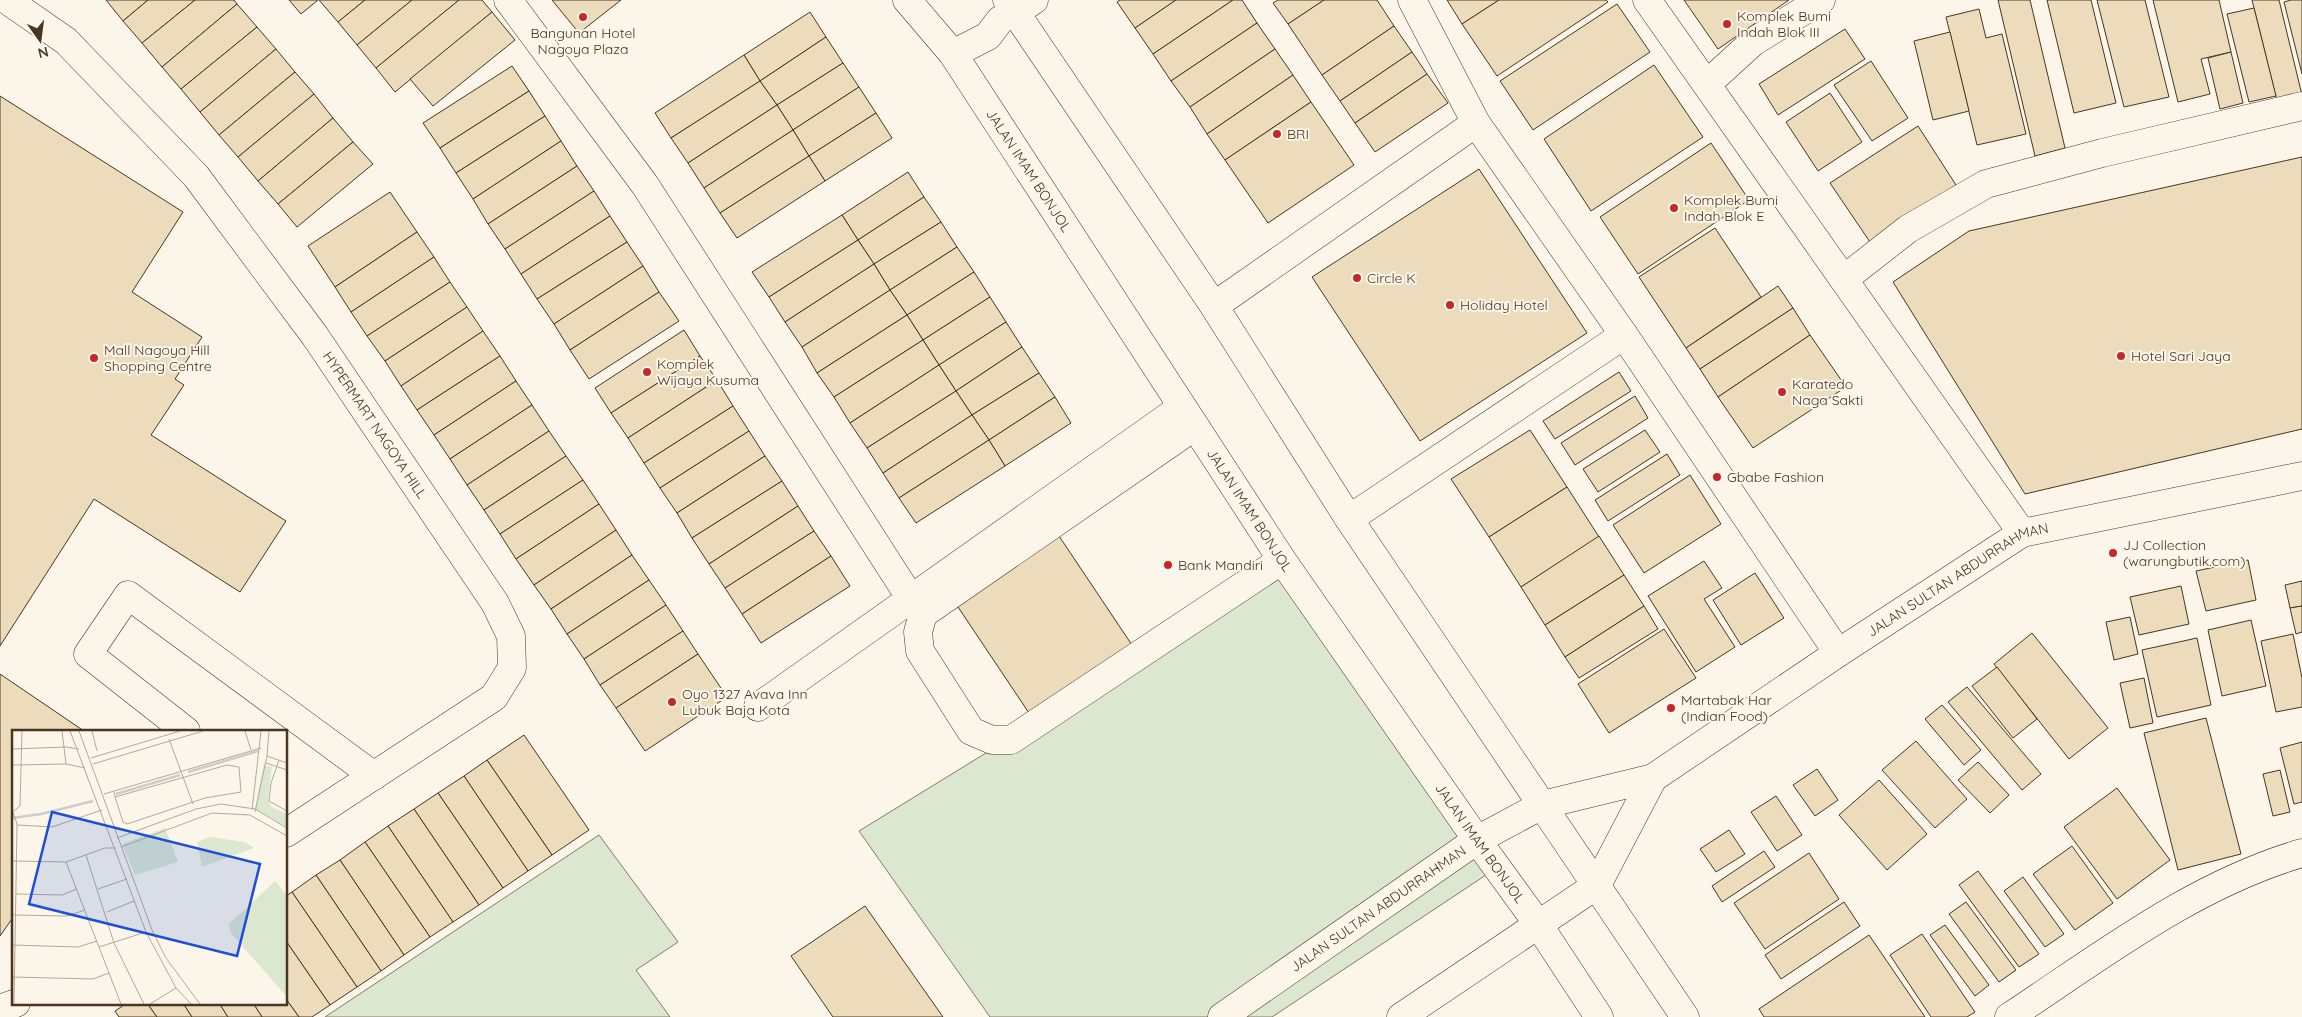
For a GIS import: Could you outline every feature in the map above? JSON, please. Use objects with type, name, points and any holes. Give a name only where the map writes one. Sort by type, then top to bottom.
[{"type":"street","name":"HYPERMART NAGOYA HILL","points":[[7,0],[66,41],[196,176],[320,344],[495,603],[511,636],[512,668],[494,696],[374,776],[292,821]]},
{"type":"street","points":[[508,0],[645,185],[911,599]]},
{"type":"street","name":"JALAN IMAM BONJOL","points":[[907,0],[953,54],[1282,560],[1477,840],[1538,924],[1599,1017]]},
{"type":"street","points":[[1412,0],[1476,123],[1624,335],[1838,653]]},
{"type":"street","points":[[1647,0],[2022,533]]},
{"type":"street","points":[[1707,84],[1753,42],[1821,0]]},
{"type":"street","points":[[953,54],[988,36],[1000,20],[1019,4],[1349,519],[1685,1017]]},
{"type":"street","points":[[1844,279],[1908,229],[1986,184],[2094,155],[2302,106]]},
{"type":"street","points":[[1214,306],[1476,123]]},
{"type":"street","points":[[1349,519],[1624,335]]},
{"type":"street","points":[[758,707],[911,599],[1188,416]]},
{"type":"street","points":[[1188,416],[923,614],[918,632],[920,651],[971,731],[992,740],[1011,740],[1282,560]]},
{"type":"street","name":"JALAN SULTAN ABDURRAHMAN","points":[[1222,1017],[1477,840],[1542,805],[1653,778],[1838,653],[2022,533],[2302,476]]},
{"type":"street","points":[[185,730],[88,654],[128,595],[374,776]]},
{"type":"street","name":"JALAN SULTAN ABDURRAHMAN","points":[[1401,1017],[1597,885],[1653,778]]},
{"type":"street","points":[[2009,1017],[2168,912],[2206,890],[2265,864],[2302,853]]},
{"type":"street","points":[[0,1009],[13,1004]]},
{"type":"green space","points":[[1279,573],[1495,869],[1272,1017],[990,1017],[859,831]]},
{"type":"green space","points":[[599,835],[678,942],[636,970],[670,1017],[325,1017]]},
{"type":"building","points":[[106,0],[148,0],[123,21]]},
{"type":"building","points":[[148,0],[195,0],[142,43],[123,21]]},
{"type":"building","points":[[195,0],[234,0],[237,4],[162,67],[142,43]]},
{"type":"building","points":[[289,0],[318,0],[301,14]]},
{"type":"building","points":[[319,0],[365,0],[338,22]]},
{"type":"building","points":[[365,0],[412,0],[357,45],[338,22]]},
{"type":"building","points":[[412,0],[459,0],[376,68],[357,45]]},
{"type":"building","points":[[459,0],[482,0],[492,12],[395,92],[376,68]]},
{"type":"building","name":"Bangunan Hotel Nagoya Plaza","points":[[552,0],[621,0],[579,33]]},
{"type":"building","points":[[1120,0],[1176,0],[1135,28],[1117,2]]},
{"type":"building","points":[[1176,0],[1233,0],[1153,54],[1135,28]]},
{"type":"building","points":[[1233,0],[1242,0],[1257,23],[1171,81],[1153,54]]},
{"type":"building","points":[[1278,0],[1324,0],[1288,24],[1273,3]]},
{"type":"building","points":[[1324,0],[1377,0],[1394,26],[1322,75],[1288,24]]},
{"type":"building","points":[[1447,0],[1499,0],[1462,24]]},
{"type":"building","points":[[1499,0],[1606,0],[1608,2],[1497,76],[1462,24]]},
{"type":"building","name":"Komplek Bumi Indah Blok III","points":[[1684,0],[1789,0],[1718,49]]},
{"type":"building","points":[[1998,0],[2030,0],[2065,148],[2035,156]]},
{"type":"building","points":[[2047,0],[2091,0],[2116,103],[2074,113]]},
{"type":"building","points":[[2097,0],[2145,0],[2169,97],[2124,107]]},
{"type":"building","points":[[2153,0],[2219,0],[2231,52],[2201,59],[2210,94],[2178,102]]},
{"type":"building","points":[[2252,0],[2279,0],[2302,95],[2277,101]]},
{"type":"building","points":[[2302,0],[2302,74],[2284,2]]},
{"type":"building","points":[[237,4],[257,27],[181,89],[162,67]]},
{"type":"building","points":[[1617,4],[1650,52],[1533,130],[1500,81]]},
{"type":"building","points":[[2254,8],[2276,96],[2249,102],[2227,14]]},
{"type":"building","points":[[1979,9],[1986,38],[2002,34],[2026,134],[1977,145],[1946,17]]},
{"type":"building","points":[[492,12],[515,40],[433,106],[410,79]]},
{"type":"building","points":[[810,12],[826,37],[760,81],[744,55]]},
{"type":"building","points":[[1257,23],[1275,49],[1190,107],[1171,81]]},
{"type":"building","points":[[1394,26],[1412,52],[1340,101],[1322,75]]},
{"type":"building","points":[[257,27],[276,49],[200,112],[181,89]]},
{"type":"building","points":[[1845,29],[1865,59],[1778,115],[1759,84]]},
{"type":"building","points":[[1950,32],[1969,111],[1933,120],[1914,41]]},
{"type":"building","points":[[826,37],[843,63],[777,105],[760,81]]},
{"type":"building","points":[[276,49],[295,72],[219,135],[200,112]]},
{"type":"building","points":[[1275,49],[1293,75],[1207,134],[1190,107]]},
{"type":"building","points":[[1412,52],[1427,74],[1355,123],[1340,101]]},
{"type":"building","points":[[2231,52],[2243,103],[2220,109],[2208,58]]},
{"type":"building","points":[[744,55],[760,81],[671,138],[655,113]]},
{"type":"building","points":[[1871,61],[1908,118],[1872,141],[1834,85]]},
{"type":"building","points":[[843,63],[859,87],[793,130],[777,105]]},
{"type":"building","points":[[1654,65],[1703,137],[1591,211],[1544,139]]},
{"type":"building","points":[[512,66],[529,91],[440,148],[423,123]]},
{"type":"building","points":[[295,72],[314,94],[238,157],[219,135]]},
{"type":"building","points":[[1427,74],[1448,103],[1375,152],[1355,123]]},
{"type":"building","points":[[1293,75],[1311,102],[1225,160],[1207,134]]},
{"type":"building","points":[[760,81],[777,105],[688,163],[671,138]]},
{"type":"building","points":[[859,87],[876,113],[809,156],[793,130]]},
{"type":"building","points":[[529,91],[545,116],[456,173],[440,148]]},
{"type":"building","points":[[1830,93],[1862,142],[1818,171],[1786,122]]},
{"type":"building","points":[[314,94],[333,118],[258,181],[238,157]]},
{"type":"building","name":"Mall Nagoya Hill Shopping Centre","points":[[0,96],[183,212],[132,292],[202,337],[175,379],[184,385],[151,435],[286,521],[240,592],[94,499],[0,646]]},
{"type":"building","points":[[1311,102],[1354,165],[1268,223],[1225,160]]},
{"type":"building","points":[[777,105],[793,130],[704,188],[688,163]]},
{"type":"building","points":[[876,113],[892,138],[825,181],[809,156]]},
{"type":"building","points":[[545,116],[561,141],[473,199],[456,173]]},
{"type":"building","points":[[333,118],[353,142],[278,204],[258,181]]},
{"type":"building","points":[[1918,126],[1956,185],[1870,242],[1830,183]]},
{"type":"building","points":[[793,130],[809,156],[720,213],[704,188]]},
{"type":"building","points":[[561,141],[577,166],[488,224],[473,199]]},
{"type":"building","points":[[353,142],[373,164],[297,227],[278,204]]},
{"type":"building","name":"Komplek Bumi Indah Blok E","points":[[1711,143],[1749,200],[1638,274],[1600,217]]},
{"type":"building","points":[[809,156],[825,181],[737,238],[720,213]]},
{"type":"building","name":"Hotel Sari Jaya","points":[[2302,157],[2302,429],[2025,494],[1893,282],[1969,231]]},
{"type":"building","points":[[577,166],[594,191],[505,249],[488,224]]},
{"type":"building","name":"Holiday Hotel","points":[[1479,169],[1587,333],[1420,441],[1312,277]]},
{"type":"building","points":[[908,172],[924,197],[858,240],[842,215]]},
{"type":"building","points":[[594,191],[610,216],[521,274],[505,249]]},
{"type":"building","points":[[390,192],[417,232],[335,287],[308,246]]},
{"type":"building","points":[[924,197],[941,222],[874,264],[858,240]]},
{"type":"building","points":[[842,215],[858,240],[769,297],[752,272]]},
{"type":"building","points":[[610,216],[627,242],[537,299],[521,274]]},
{"type":"building","points":[[941,222],[957,247],[890,290],[874,264]]},
{"type":"building","points":[[1715,228],[1761,297],[1686,348],[1639,277]]},
{"type":"building","points":[[417,232],[434,257],[351,312],[335,287]]},
{"type":"building","points":[[858,240],[874,264],[785,322],[769,297]]},
{"type":"building","points":[[627,242],[643,266],[554,324],[537,299]]},
{"type":"building","points":[[957,247],[974,272],[907,315],[890,290]]},
{"type":"building","points":[[434,257],[450,282],[367,336],[351,312]]},
{"type":"building","points":[[874,264],[890,290],[802,347],[785,322]]},
{"type":"building","points":[[643,266],[659,292],[570,350],[554,324]]},
{"type":"building","points":[[974,272],[990,297],[923,340],[907,315]]},
{"type":"building","points":[[450,282],[467,307],[385,361],[367,336]]},
{"type":"building","points":[[1778,286],[1793,308],[1700,369],[1686,348]]},
{"type":"building","points":[[890,290],[907,315],[817,373],[802,347]]},
{"type":"building","points":[[659,292],[679,321],[589,379],[570,350]]},
{"type":"building","points":[[990,297],[1006,322],[939,365],[923,340]]},
{"type":"building","points":[[467,307],[483,331],[401,386],[385,361]]},
{"type":"building","points":[[1793,308],[1810,335],[1718,397],[1700,369]]},
{"type":"building","points":[[907,315],[923,340],[834,397],[817,373]]},
{"type":"building","points":[[1006,322],[1022,347],[956,391],[939,365]]},
{"type":"building","name":"Komplek Wijaya Kusuma","points":[[684,330],[700,356],[611,413],[595,388]]},
{"type":"building","points":[[483,331],[500,356],[417,410],[401,386]]},
{"type":"building","name":"Karatedo Naga Sakti","points":[[1810,335],[1846,387],[1753,448],[1718,397]]},
{"type":"building","points":[[923,340],[939,365],[850,423],[834,397]]},
{"type":"building","points":[[1022,347],[1039,373],[972,415],[956,391]]},
{"type":"building","points":[[500,356],[516,381],[434,435],[417,410]]},
{"type":"building","points":[[700,356],[717,380],[628,438],[611,413]]},
{"type":"building","points":[[939,365],[956,391],[867,448],[850,423]]},
{"type":"building","points":[[1619,372],[1631,391],[1555,439],[1543,421]]},
{"type":"building","points":[[1039,373],[1055,397],[989,440],[972,415]]},
{"type":"building","points":[[717,380],[733,406],[644,463],[628,438]]},
{"type":"building","points":[[516,381],[532,405],[450,459],[434,435]]},
{"type":"building","points":[[956,391],[972,415],[883,473],[867,448]]},
{"type":"building","points":[[1635,396],[1648,418],[1575,465],[1561,443]]},
{"type":"building","points":[[1055,397],[1071,423],[1005,466],[989,440]]},
{"type":"building","points":[[532,405],[549,431],[467,485],[450,459]]},
{"type":"building","points":[[733,406],[749,431],[660,488],[644,463]]},
{"type":"building","points":[[972,415],[989,440],[899,498],[883,473]]},
{"type":"building","points":[[1530,430],[1567,487],[1489,537],[1451,479]]},
{"type":"building","points":[[1645,430],[1660,452],[1598,492],[1583,469]]},
{"type":"building","points":[[549,431],[566,456],[484,510],[467,485]]},
{"type":"building","points":[[749,431],[765,456],[677,513],[660,488]]},
{"type":"building","points":[[989,440],[1005,466],[916,523],[899,498]]},
{"type":"building","points":[[1667,454],[1680,475],[1608,521],[1595,500]]},
{"type":"building","points":[[566,456],[583,480],[500,534],[484,510]]},
{"type":"building","points":[[765,456],[782,481],[692,538],[677,513]]},
{"type":"building","points":[[1690,475],[1721,524],[1644,573],[1613,525]]},
{"type":"building","points":[[583,480],[599,504],[516,559],[500,534]]},
{"type":"building","points":[[782,481],[798,506],[709,564],[692,538]]},
{"type":"building","points":[[1567,487],[1599,537],[1521,587],[1489,537]]},
{"type":"building","points":[[599,504],[616,530],[534,585],[516,559]]},
{"type":"building","points":[[798,506],[814,531],[725,588],[709,564]]},
{"type":"building","points":[[616,530],[632,555],[551,609],[534,585]]},
{"type":"building","points":[[814,531],[831,556],[742,614],[725,588]]},
{"type":"building","points":[[1057,533],[1132,645],[1029,713],[954,601]]},
{"type":"building","points":[[1599,536],[1624,575],[1545,625],[1521,587]]},
{"type":"building","points":[[632,555],[649,580],[567,634],[551,609]]},
{"type":"building","points":[[831,556],[850,586],[761,643],[742,614]]},
{"type":"building","points":[[2248,560],[2256,600],[2206,611],[2196,571]]},
{"type":"building","points":[[1704,561],[1722,588],[1704,599],[1735,647],[1696,672],[1648,596]]},
{"type":"building","points":[[1755,573],[1784,618],[1741,645],[1713,600]]},
{"type":"building","points":[[1624,575],[1644,606],[1565,657],[1545,625]]},
{"type":"building","points":[[649,580],[666,605],[584,659],[567,634]]},
{"type":"building","points":[[2302,581],[2302,606],[2290,608],[2285,585]]},
{"type":"building","points":[[2181,586],[2189,624],[2139,635],[2130,597]]},
{"type":"building","points":[[666,605],[683,631],[600,685],[584,659]]},
{"type":"building","points":[[1644,606],[1658,629],[1579,678],[1565,657]]},
{"type":"building","points":[[2302,606],[2302,632],[2296,634],[2290,608]]},
{"type":"building","points":[[2130,617],[2138,654],[2114,660],[2106,622]]},
{"type":"building","points":[[2251,620],[2266,686],[2222,696],[2208,630]]},
{"type":"building","points":[[1664,629],[1696,678],[1609,733],[1578,684]]},
{"type":"building","points":[[683,631],[698,654],[616,708],[600,685]]},
{"type":"building","points":[[2032,633],[2108,728],[2069,759],[1994,664]]},
{"type":"building","points":[[2293,634],[2302,678],[2302,707],[2276,712],[2261,641]]},
{"type":"building","points":[[2197,638],[2211,705],[2157,717],[2142,650]]},
{"type":"building","name":"Oyo 1327 Avava Inn Lubuk Baja Kota","points":[[698,654],[727,697],[645,751],[616,708]]},
{"type":"building","points":[[1997,667],[2037,719],[2013,738],[1972,686]]},
{"type":"building","points":[[0,674],[83,730],[12,730],[12,919],[0,936]]},
{"type":"building","points":[[2144,678],[2153,723],[2130,728],[2120,683]]},
{"type":"building","points":[[1967,687],[2041,774],[2022,790],[1948,702]]},
{"type":"building","points":[[1942,705],[1981,750],[1964,765],[1925,719]]},
{"type":"building","points":[[2206,718],[2241,854],[2178,870],[2144,733]]},
{"type":"building","points":[[524,735],[589,830],[552,855],[487,760]]},
{"type":"building","points":[[1916,741],[1967,799],[1935,828],[1882,770]]},
{"type":"building","points":[[2302,742],[2302,802],[2294,804],[2280,748]]},
{"type":"building","points":[[487,760],[552,855],[528,871],[464,776]]},
{"type":"building","points":[[1978,762],[2009,795],[1990,813],[1958,780]]},
{"type":"building","points":[[1817,769],[1838,800],[1815,816],[1793,785]]},
{"type":"building","points":[[2280,770],[2290,812],[2273,816],[2263,774]]},
{"type":"building","points":[[464,776],[528,871],[503,888],[438,793]]},
{"type":"building","points":[[1879,780],[1927,834],[1887,870],[1839,815]]},
{"type":"building","points":[[2117,788],[2170,860],[2117,899],[2064,827]]},
{"type":"building","points":[[438,793],[503,888],[479,905],[414,809]]},
{"type":"building","points":[[1776,796],[1802,835],[1777,851],[1751,812]]},
{"type":"building","points":[[414,809],[479,905],[453,922],[388,826]]},
{"type":"building","points":[[388,826],[453,922],[430,937],[365,842]]},
{"type":"building","points":[[1729,830],[1745,854],[1716,872],[1700,849]]},
{"type":"building","points":[[365,842],[430,937],[404,955],[340,860]]},
{"type":"building","points":[[2072,846],[2113,903],[2075,930],[2033,874]]},
{"type":"building","points":[[1764,851],[1775,867],[1722,902],[1712,886]]},
{"type":"building","points":[[1809,853],[1839,899],[1765,949],[1734,903]]},
{"type":"building","points":[[340,860],[404,955],[381,971],[316,875]]},
{"type":"building","points":[[1978,871],[2039,954],[2019,967],[1959,885]]},
{"type":"building","points":[[316,875],[381,971],[357,987],[292,892]]},
{"type":"building","points":[[2023,877],[2064,934],[2045,947],[2004,891]]},
{"type":"building","points":[[292,892],[357,987],[330,1005],[288,944],[288,895]]},
{"type":"building","points":[[1844,902],[1860,926],[1781,979],[1765,955]]},
{"type":"building","points":[[1966,902],[2016,970],[1999,982],[1949,914]]},
{"type":"building","points":[[865,906],[943,1017],[833,1017],[791,956]]},
{"type":"building","points":[[1945,925],[1989,985],[1975,996],[1930,935]]},
{"type":"building","points":[[1922,934],[1975,1012],[1967,1017],[1931,1017],[1890,955]]},
{"type":"building","points":[[1869,935],[1925,1017],[1764,1017],[1759,1009]]},
{"type":"building","points":[[288,944],[330,1005],[312,1017],[299,1017],[288,1002]]},
{"type":"building","points":[[288,1002],[299,1017],[262,1017],[254,1004],[288,1004]]},
{"type":"building","points":[[126,1004],[148,1004],[157,1017],[119,1017],[115,1011]]},
{"type":"building","points":[[148,1004],[184,1004],[192,1017],[157,1017]]},
{"type":"building","points":[[184,1004],[220,1004],[228,1017],[192,1017]]},
{"type":"building","points":[[220,1004],[254,1004],[262,1017],[228,1017]]},
{"type":"place","name":"Bangunan Hotel Nagoya Plaza","points":[[583,17]]},
{"type":"place","name":"Komplek Bumi Indah Blok III","points":[[1727,24]]},
{"type":"place","name":"BRI","points":[[1277,134]]},
{"type":"place","name":"Komplek Bumi Indah Blok E","points":[[1674,208]]},
{"type":"place","name":"Circle K","points":[[1357,278]]},
{"type":"place","name":"Holiday Hotel","points":[[1450,305]]},
{"type":"place","name":"Hotel Sari Jaya","points":[[2121,356]]},
{"type":"place","name":"Mall Nagoya Hill Shopping Centre","points":[[94,358]]},
{"type":"place","name":"Komplek Wijaya Kusuma","points":[[647,372]]},
{"type":"place","name":"Karatedo Naga Sakti","points":[[1782,392]]},
{"type":"place","name":"Gbabe Fashion","points":[[1717,477]]},
{"type":"place","name":"JJ Collection (warungbutik.com)","points":[[2113,553]]},
{"type":"place","name":"Bank Mandiri","points":[[1168,565]]},
{"type":"place","name":"Oyo 1327 Avava Inn Lubuk Baja Kota","points":[[672,702]]},
{"type":"place","name":"Martabak Har (Indian Food)","points":[[1671,708]]}]
